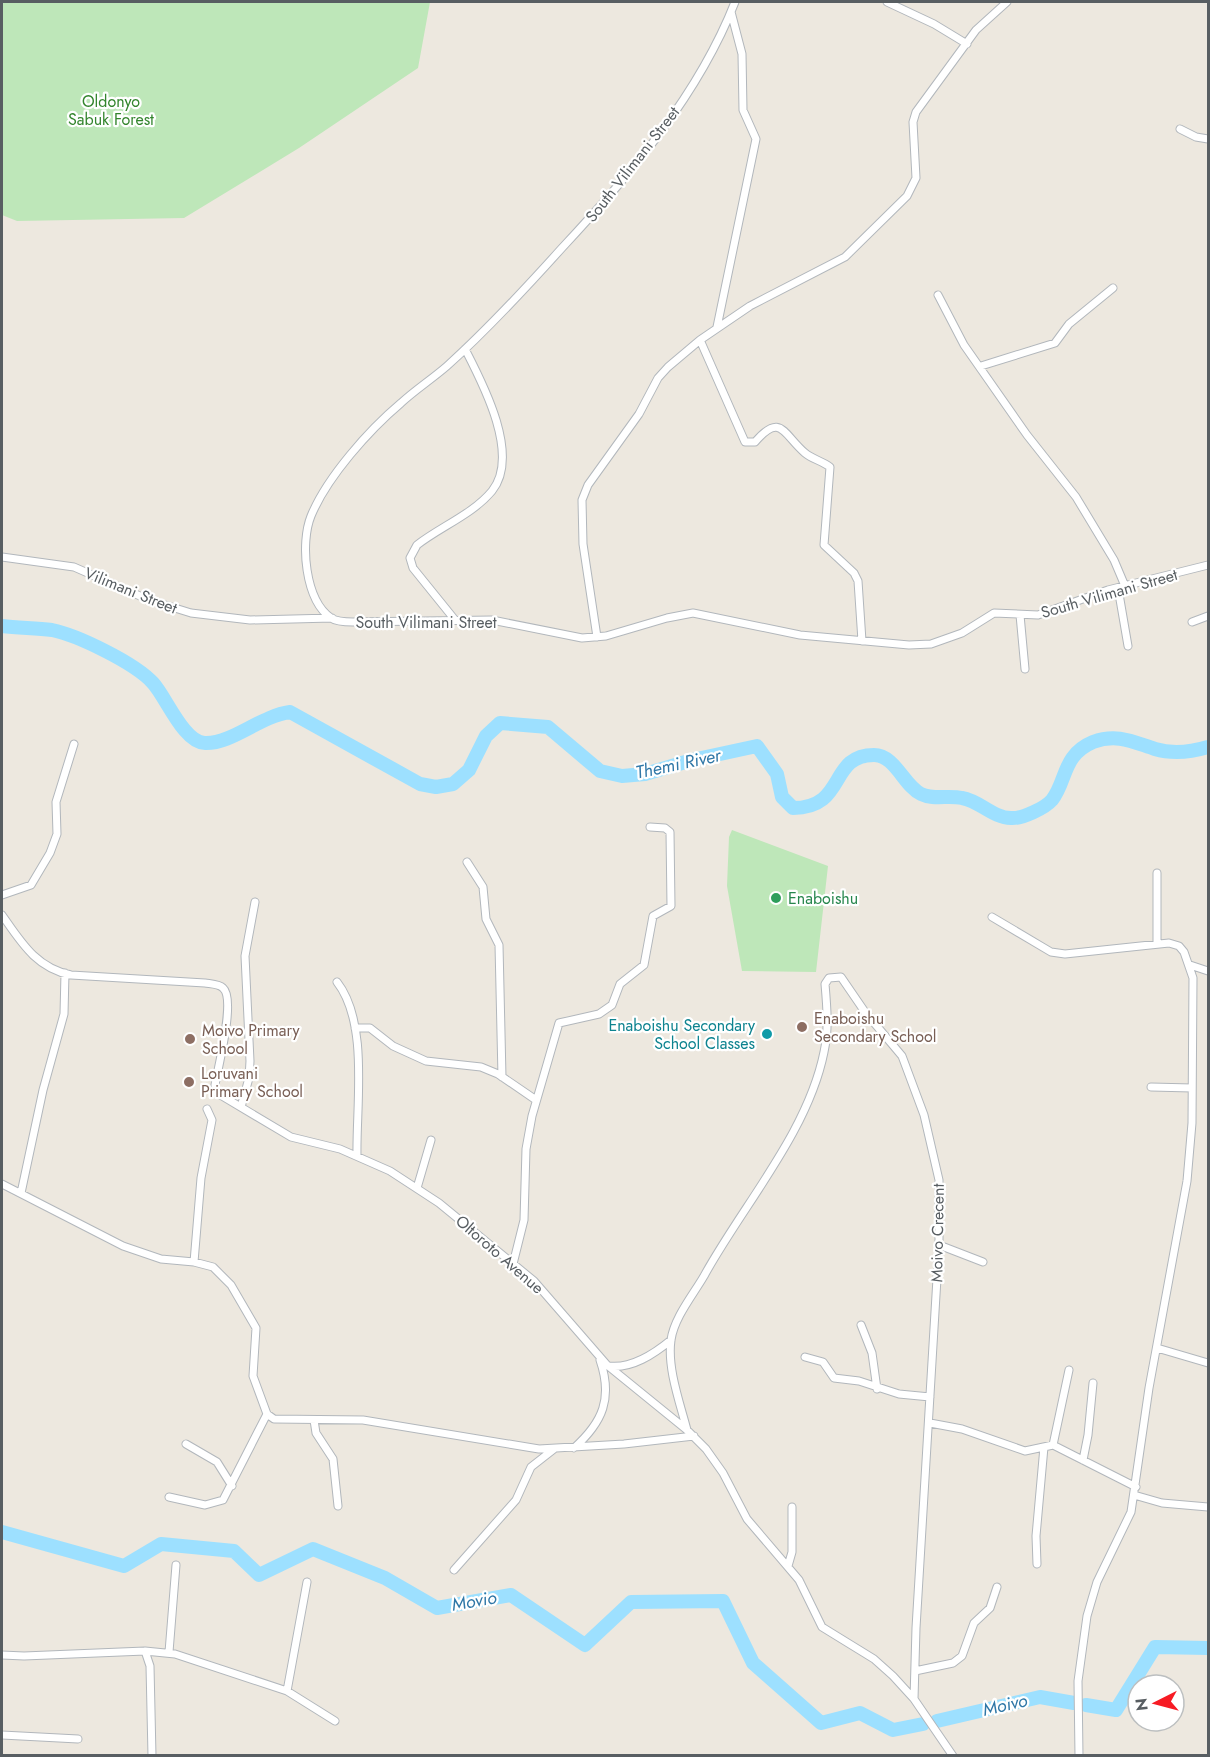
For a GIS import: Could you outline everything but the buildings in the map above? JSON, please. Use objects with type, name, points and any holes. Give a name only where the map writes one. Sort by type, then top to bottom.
[{"type":"street","name":"South Vilimani Street","points":[[735,2],[712,55],[632,170],[524,290],[465,349],[399,404],[342,466],[311,517],[305,541],[309,581],[315,597],[332,618],[364,622],[492,620],[557,634],[597,637],[693,614],[800,635],[931,644],[962,633],[993,613],[1020,615],[1047,612],[1122,587],[1209,565]]},
{"type":"street","points":[[887,2],[934,24],[967,44]]},
{"type":"street","points":[[597,637],[583,544],[582,500],[602,464],[639,414],[658,378],[700,340],[775,292],[845,257],[907,196],[916,178],[913,122],[916,112],[986,18],[1007,2]]},
{"type":"street","points":[[717,327],[756,139],[743,110],[742,54],[731,12]]},
{"type":"street","points":[[1180,129],[1196,137],[1209,139]]},
{"type":"street","points":[[981,366],[1055,343],[1069,324],[1113,288]]},
{"type":"street","points":[[938,295],[960,338],[1024,430],[1076,497],[1114,560],[1122,587],[1128,646]]},
{"type":"street","points":[[700,340],[746,442],[755,442],[765,430],[773,427],[780,428],[805,453],[830,467],[828,516],[823,541],[826,549],[854,573],[858,581],[862,641]]},
{"type":"street","points":[[454,620],[413,568],[410,558],[417,545],[493,490],[499,473],[501,441],[498,423],[489,398],[465,349]]},
{"type":"street","name":"Vilimani Street","points":[[2,557],[74,567],[149,600],[191,613],[250,620],[332,618]]},
{"type":"street","points":[[1020,615],[1025,669]]},
{"type":"street","points":[[1192,622],[1209,616]]},
{"type":"street","points":[[2,895],[31,885],[50,853],[57,834],[56,802],[59,788],[74,744]]},
{"type":"street","points":[[513,1264],[524,1220],[526,1149],[536,1100],[560,1023],[599,1014],[612,1005],[620,984],[644,965],[653,916],[671,906],[670,832],[665,828],[650,827]]},
{"type":"street","points":[[467,862],[483,887],[486,919],[499,945],[502,1077]]},
{"type":"street","points":[[1157,873],[1157,944]]},
{"type":"street","points":[[241,1107],[249,1078],[250,1061],[245,956],[255,902]]},
{"type":"street","name":"Oltoroto Avenue","points":[[2,915],[31,955],[45,966],[65,973],[205,983],[224,988],[227,994],[228,1011],[216,1090],[222,1096],[291,1137],[357,1155],[417,1188],[513,1264],[545,1293],[607,1365],[694,1436],[718,1465],[747,1519],[799,1580],[822,1627],[874,1659],[914,1699],[953,1755]]},
{"type":"street","points":[[992,917],[1051,952],[1065,954],[1157,944],[1179,946],[1190,965],[1193,978],[1192,1088],[1187,1181],[1157,1348],[1135,1491],[1124,1531],[1096,1582],[1087,1616],[1078,1681],[1079,1755]]},
{"type":"street","points":[[1190,965],[1209,971]]},
{"type":"street","points":[[21,1193],[43,1090],[63,1014],[65,973]]},
{"type":"street","name":"Moivo Crecent","points":[[687,1430],[672,1365],[673,1331],[725,1237],[771,1172],[814,1086],[824,1051],[827,1022],[825,984],[829,978],[838,976],[845,980],[865,1012],[902,1056],[913,1081],[927,1125],[939,1180],[939,1245],[914,1699]]},
{"type":"street","points":[[337,982],[347,997],[355,1028],[358,1077],[357,1155]]},
{"type":"street","points":[[355,1028],[370,1028],[393,1046],[435,1064],[473,1065],[502,1077],[536,1100]]},
{"type":"street","points":[[1151,1087],[1192,1088]]},
{"type":"street","points":[[194,1262],[201,1178],[212,1120],[207,1109]]},
{"type":"street","points":[[417,1188],[430,1140]]},
{"type":"street","points":[[2,1184],[123,1246],[161,1259],[194,1262],[213,1267],[220,1273],[252,1318],[257,1338],[252,1366],[253,1376],[267,1414],[280,1420],[363,1420],[524,1447],[554,1449],[694,1436]]},
{"type":"street","points":[[939,1245],[983,1262]]},
{"type":"street","points":[[861,1325],[872,1353],[877,1389]]},
{"type":"street","points":[[607,1365],[626,1366],[671,1340]]},
{"type":"street","points":[[1157,1348],[1209,1363]]},
{"type":"street","points":[[574,1448],[585,1438],[602,1414],[606,1398],[606,1378],[599,1356]]},
{"type":"street","points":[[805,1357],[819,1360],[834,1377],[859,1381],[877,1389],[930,1397]]},
{"type":"street","points":[[1053,1445],[1069,1370]]},
{"type":"street","points":[[1083,1460],[1093,1383]]},
{"type":"street","points":[[169,1497],[211,1504],[223,1500],[267,1414]]},
{"type":"street","points":[[314,1420],[316,1433],[333,1459],[338,1506]]},
{"type":"street","points":[[930,1423],[962,1429],[1026,1451],[1053,1445],[1135,1491],[1162,1503],[1209,1507]]},
{"type":"street","points":[[186,1444],[217,1462],[232,1486]]},
{"type":"street","points":[[1036,1564],[1036,1536],[1044,1446]]},
{"type":"street","points":[[454,1570],[516,1500],[531,1467],[554,1449]]},
{"type":"street","points":[[788,1566],[792,1552],[792,1507]]},
{"type":"street","points":[[169,1652],[176,1565]]},
{"type":"street","points":[[287,1691],[307,1582]]},
{"type":"street","points":[[915,1671],[953,1663],[962,1656],[974,1623],[990,1608],[997,1587]]},
{"type":"street","points":[[145,1651],[150,1666],[152,1755]]},
{"type":"street","points":[[2,1655],[169,1652],[287,1691],[335,1721]]},
{"type":"street","points":[[2,1735],[78,1739]]},
{"type":"green space","name":"Oldonyo Sabuk Forest","points":[[2,2],[430,2],[418,68],[299,148],[184,218],[17,221],[2,215]]},
{"type":"green space","name":"Enaboishu","points":[[732,830],[828,866],[816,972],[742,971],[727,886],[729,837]]},
{"type":"waterway","name":"Themi River","points":[[2,626],[63,633],[120,659],[153,683],[183,728],[197,741],[205,743],[225,739],[268,719],[290,712],[420,784],[436,787],[453,784],[469,770],[486,736],[500,723],[548,727],[600,771],[622,776],[645,774],[692,760],[757,746],[777,774],[782,797],[793,808],[810,806],[822,800],[842,772],[860,757],[881,756],[894,765],[909,785],[921,794],[931,797],[962,798],[975,802],[998,815],[1016,818],[1033,812],[1052,800],[1070,761],[1083,747],[1093,742],[1117,738],[1161,751],[1175,752],[1208,747]]},
{"type":"waterway","name":"Movio","points":[[2,1532],[124,1566],[161,1544],[234,1551],[259,1575],[313,1549],[385,1578],[437,1608],[511,1595],[585,1645],[631,1602],[723,1601],[753,1663],[821,1723],[860,1713],[893,1730],[923,1724]]},
{"type":"waterway","name":"Moivo","points":[[1086,1705],[1116,1710],[1155,1647],[1208,1648]]},
{"type":"waterway","name":"Moivo","points":[[937,1721],[1040,1697],[1074,1703]]},
{"type":"place","name":"Enaboishu","points":[[776,898]]},
{"type":"place","name":"Enaboishu Secondary School","points":[[802,1027]]},
{"type":"place","name":"Enaboishu Secondary School Classes","points":[[767,1034]]},
{"type":"place","name":"Moivo Primary School","points":[[190,1039]]},
{"type":"place","name":"Loruvani Primary School","points":[[189,1082]]}]
